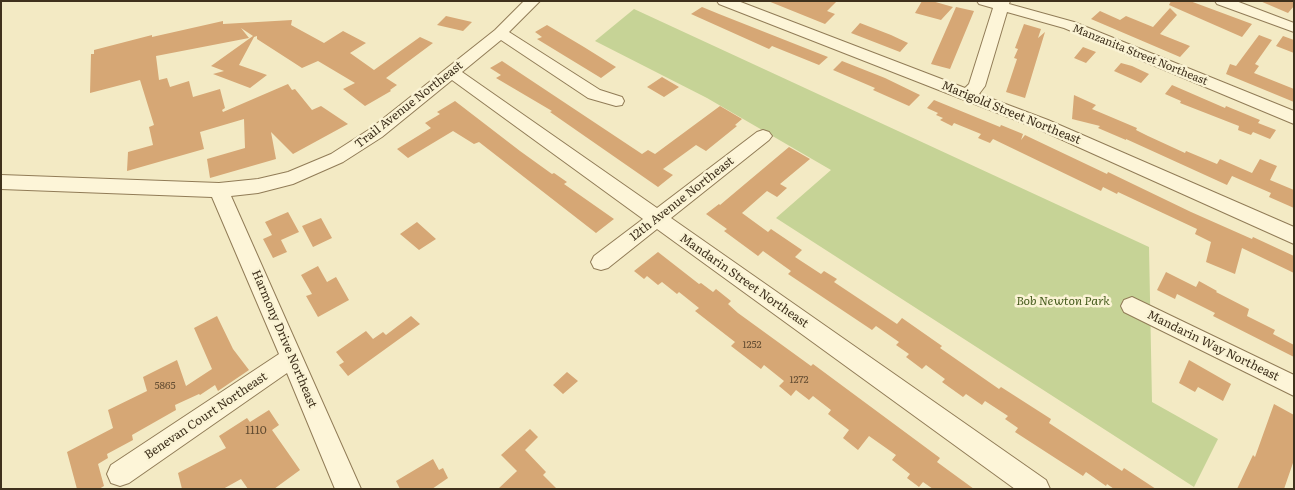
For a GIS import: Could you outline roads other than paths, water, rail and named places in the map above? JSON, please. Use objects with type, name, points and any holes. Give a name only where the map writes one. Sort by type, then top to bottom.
[{"type":"street","name":"Trail Avenue Northeast","points":[[1,182],[219,190],[242,189],[276,182],[309,172],[337,158],[376,133],[500,33],[533,1]]},
{"type":"street","name":"Marigold Street Northeast","points":[[724,1],[1057,131],[1294,236]]},
{"type":"street","name":"Manzanita Street Northeast","points":[[984,1],[1002,3],[1069,25],[1294,118]]},
{"type":"street","points":[[1222,1],[1294,28]]},
{"type":"street","points":[[968,95],[977,86],[1002,3]]},
{"type":"street","points":[[500,33],[594,94],[616,101]]},
{"type":"street","name":"Mandarin Street Northeast","points":[[452,72],[1037,489]]},
{"type":"street","name":"12th Avenue Northeast","points":[[601,262],[763,136]]},
{"type":"street","name":"Harmony Drive Northeast","points":[[219,190],[348,489]]},
{"type":"street","name":"Mandarin Way Northeast","points":[[1132,306],[1294,386]]},
{"type":"street","name":"Benevan Court Northeast","points":[[120,474],[291,358]]},
{"type":"park label","name":"Bob Newton Park","points":[[1063,301]]}]
